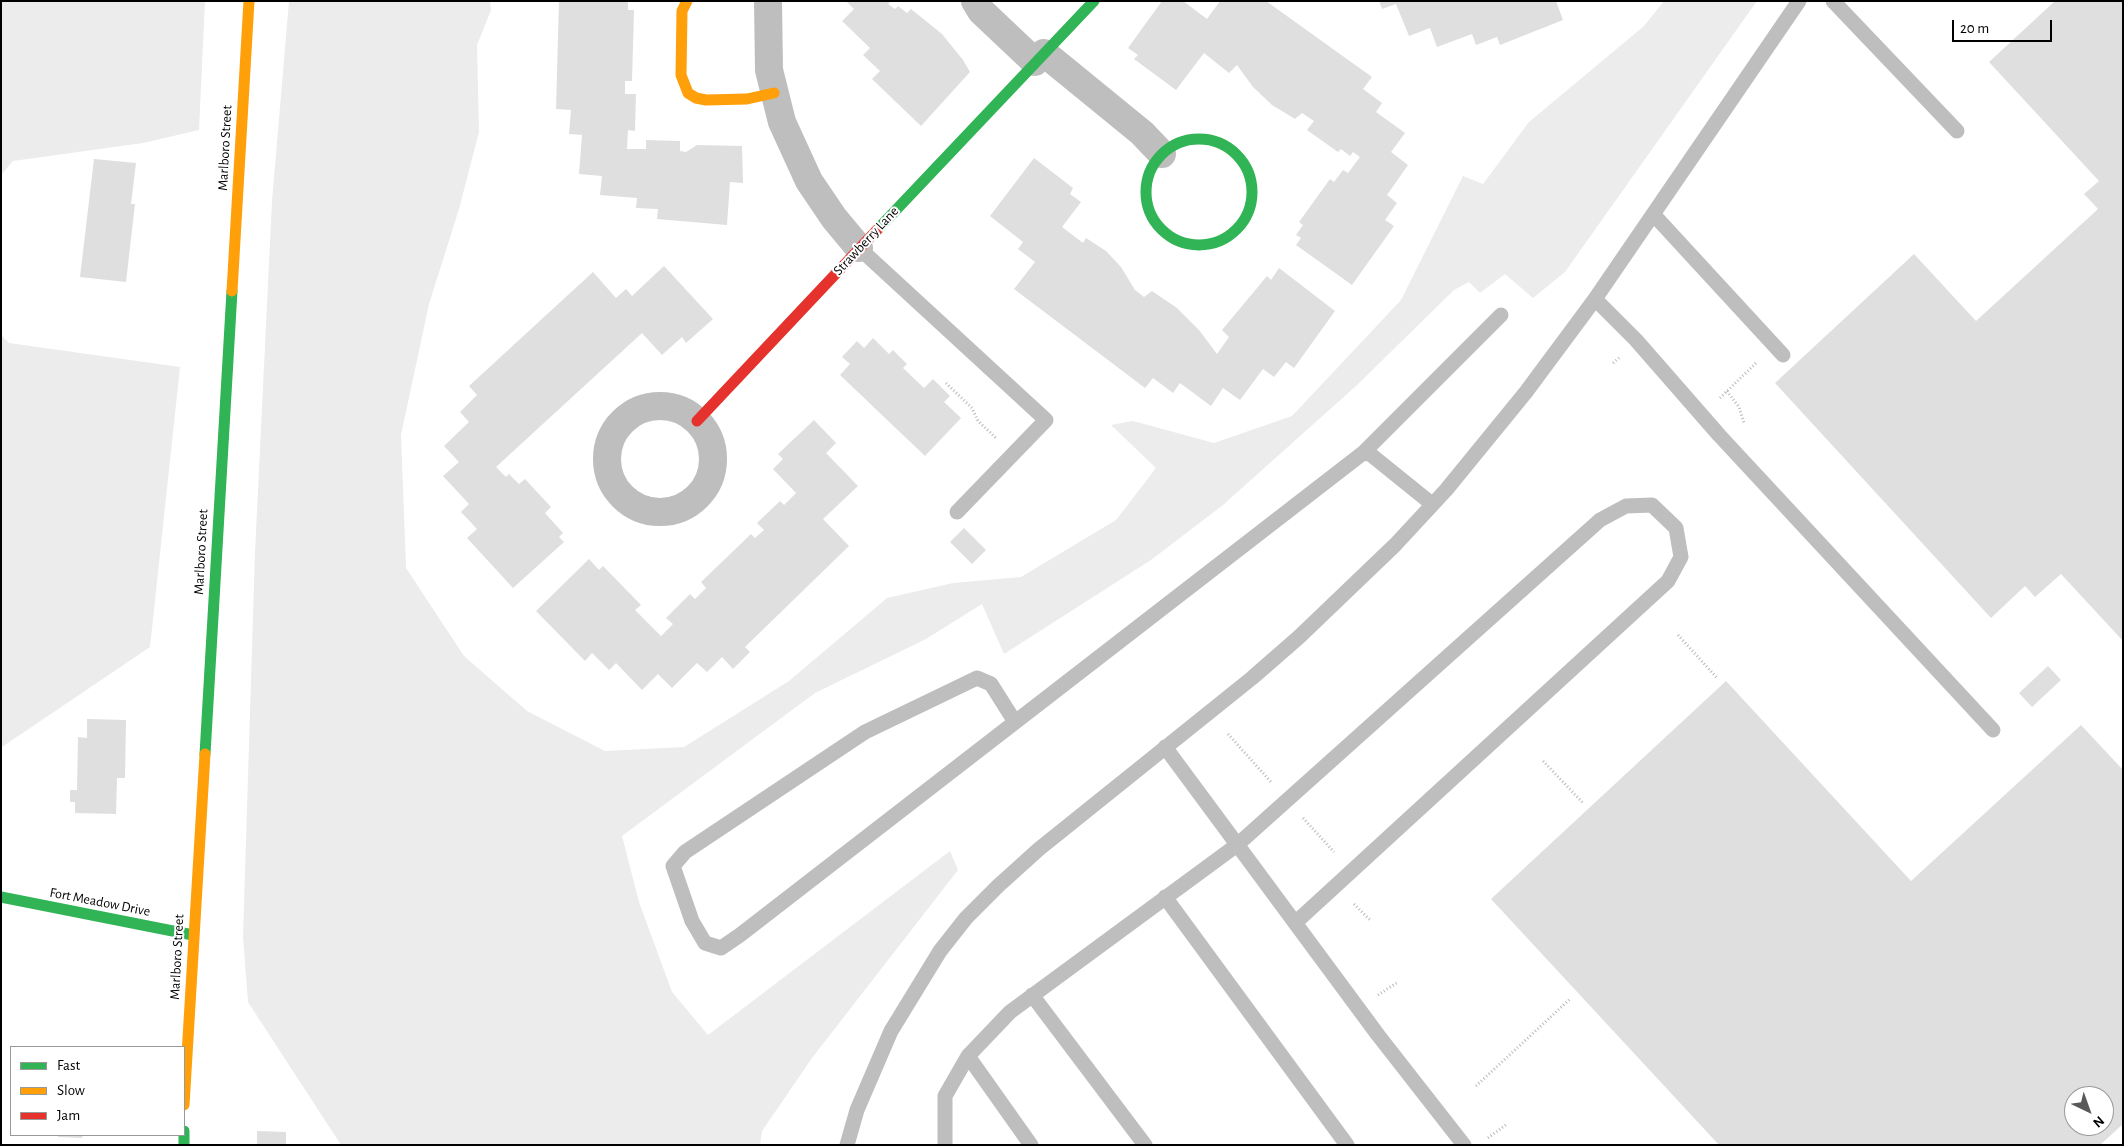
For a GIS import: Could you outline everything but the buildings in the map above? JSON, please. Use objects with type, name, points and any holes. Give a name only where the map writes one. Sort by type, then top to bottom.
[{"type":"street","name":"Marlboro Street","points":[[185,1086],[249,1]]},
{"type":"street","points":[[687,1],[682,11],[681,75],[688,93],[696,98],[706,100],[747,99],[774,93]]},
{"type":"street","points":[[768,1],[769,70],[785,129],[809,181],[834,218],[859,248]]},
{"type":"street","points":[[975,1],[981,11],[1040,58],[1142,133],[1162,154]]},
{"type":"street","name":"Strawberry Lane","points":[[697,421],[1094,1]]},
{"type":"street","points":[[1200,139],[1220,143],[1238,155],[1249,172],[1252,193],[1248,213],[1236,230],[1219,241],[1198,245],[1178,241],[1161,229],[1150,212],[1146,192],[1151,171],[1162,154],[1180,143],[1200,139]]},
{"type":"street","name":"Fort Meadow Drive","points":[[1,897],[193,935]]},
{"type":"lane","points":[[847,1145],[860,1103],[891,1031],[940,951],[966,918],[998,886],[1039,850],[1252,678],[1299,637],[1368,572],[1432,504],[1526,392],[1595,299],[1798,1]]},
{"type":"lane","points":[[1832,1],[1957,131]]},
{"type":"lane","points":[[1654,215],[1778,350]]},
{"type":"lane","points":[[859,248],[1046,420],[957,512]]},
{"type":"lane","points":[[1595,299],[1636,340],[1702,416],[1993,730]]},
{"type":"lane","points":[[1015,722],[991,684],[977,678],[865,732],[685,852],[673,866],[692,920],[705,943],[721,948],[740,935],[1363,453],[1501,315]]},
{"type":"lane","points":[[1363,453],[1370,454],[1432,504]]},
{"type":"lane","points":[[945,1145],[945,1096],[968,1056],[1010,1012],[1237,844],[1600,520],[1626,506],[1652,506],[1676,528],[1681,557],[1668,581],[1296,923]]},
{"type":"lane","points":[[1165,747],[1378,1035],[1464,1145]]},
{"type":"lane","points":[[1165,897],[1347,1145]]},
{"type":"lane","points":[[1032,995],[1145,1145]]},
{"type":"lane","points":[[968,1056],[1031,1145]]},
{"type":"path","points":[[1702,416],[1778,350]]},
{"type":"path","points":[[946,383],[972,408],[978,421]]},
{"type":"path","points":[[1678,635],[1718,679]]},
{"type":"path","points":[[1228,734],[1276,787]]},
{"type":"path","points":[[1543,761],[1584,804]]},
{"type":"path","points":[[1303,818],[1339,858]]},
{"type":"path","points":[[1350,899],[1371,921]]},
{"type":"path","points":[[1476,1086],[1570,999]]},
{"type":"path","points":[[1486,1140],[1507,1124]]},
{"type":"shaded area","points":[[1,1],[205,1],[199,130],[143,143],[13,161],[1,175]]},
{"type":"shaded area","points":[[289,1],[490,1],[491,10],[477,45],[479,132],[459,209],[429,304],[401,435],[406,568],[464,656],[527,711],[605,751],[684,747],[789,681],[887,598],[953,583],[1021,577],[1116,520],[1156,468],[1111,425],[1133,421],[1214,443],[1292,416],[1401,300],[1463,176],[1483,184],[1529,122],[1644,26],[1664,1],[1757,1],[1565,272],[1533,298],[1505,274],[1480,293],[1469,282],[1454,290],[1356,386],[1223,505],[1151,560],[1004,654],[982,604],[926,639],[815,693],[622,836],[639,902],[672,992],[708,1035],[950,851],[958,870],[812,1058],[762,1131],[760,1145],[341,1145],[248,1002],[243,937],[255,552],[272,201]]},
{"type":"shaded area","points":[[1,335],[9,343],[180,367],[150,647],[2,747]]},
{"type":"traffic: fast","points":[[877,230],[1094,1]]},
{"type":"traffic: fast","points":[[1199,139],[1219,143],[1236,155],[1248,172],[1252,192],[1248,212],[1236,229],[1219,241],[1199,245],[1179,241],[1162,229],[1150,212],[1146,192],[1150,172],[1162,155],[1179,143],[1199,139]]},
{"type":"traffic: fast","points":[[205,754],[232,291]]},
{"type":"traffic: fast","points":[[1,897],[193,935]]},
{"type":"traffic: fast","points":[[184,1136],[184,1145]]},
{"type":"traffic: slow","points":[[232,291],[249,1]]},
{"type":"traffic: slow","points":[[687,1],[682,11],[681,75],[688,93],[696,98],[706,100],[747,99],[774,93]]},
{"type":"traffic: slow","points":[[185,1088],[205,754]]},
{"type":"traffic: jam","points":[[697,421],[877,230]]}]
